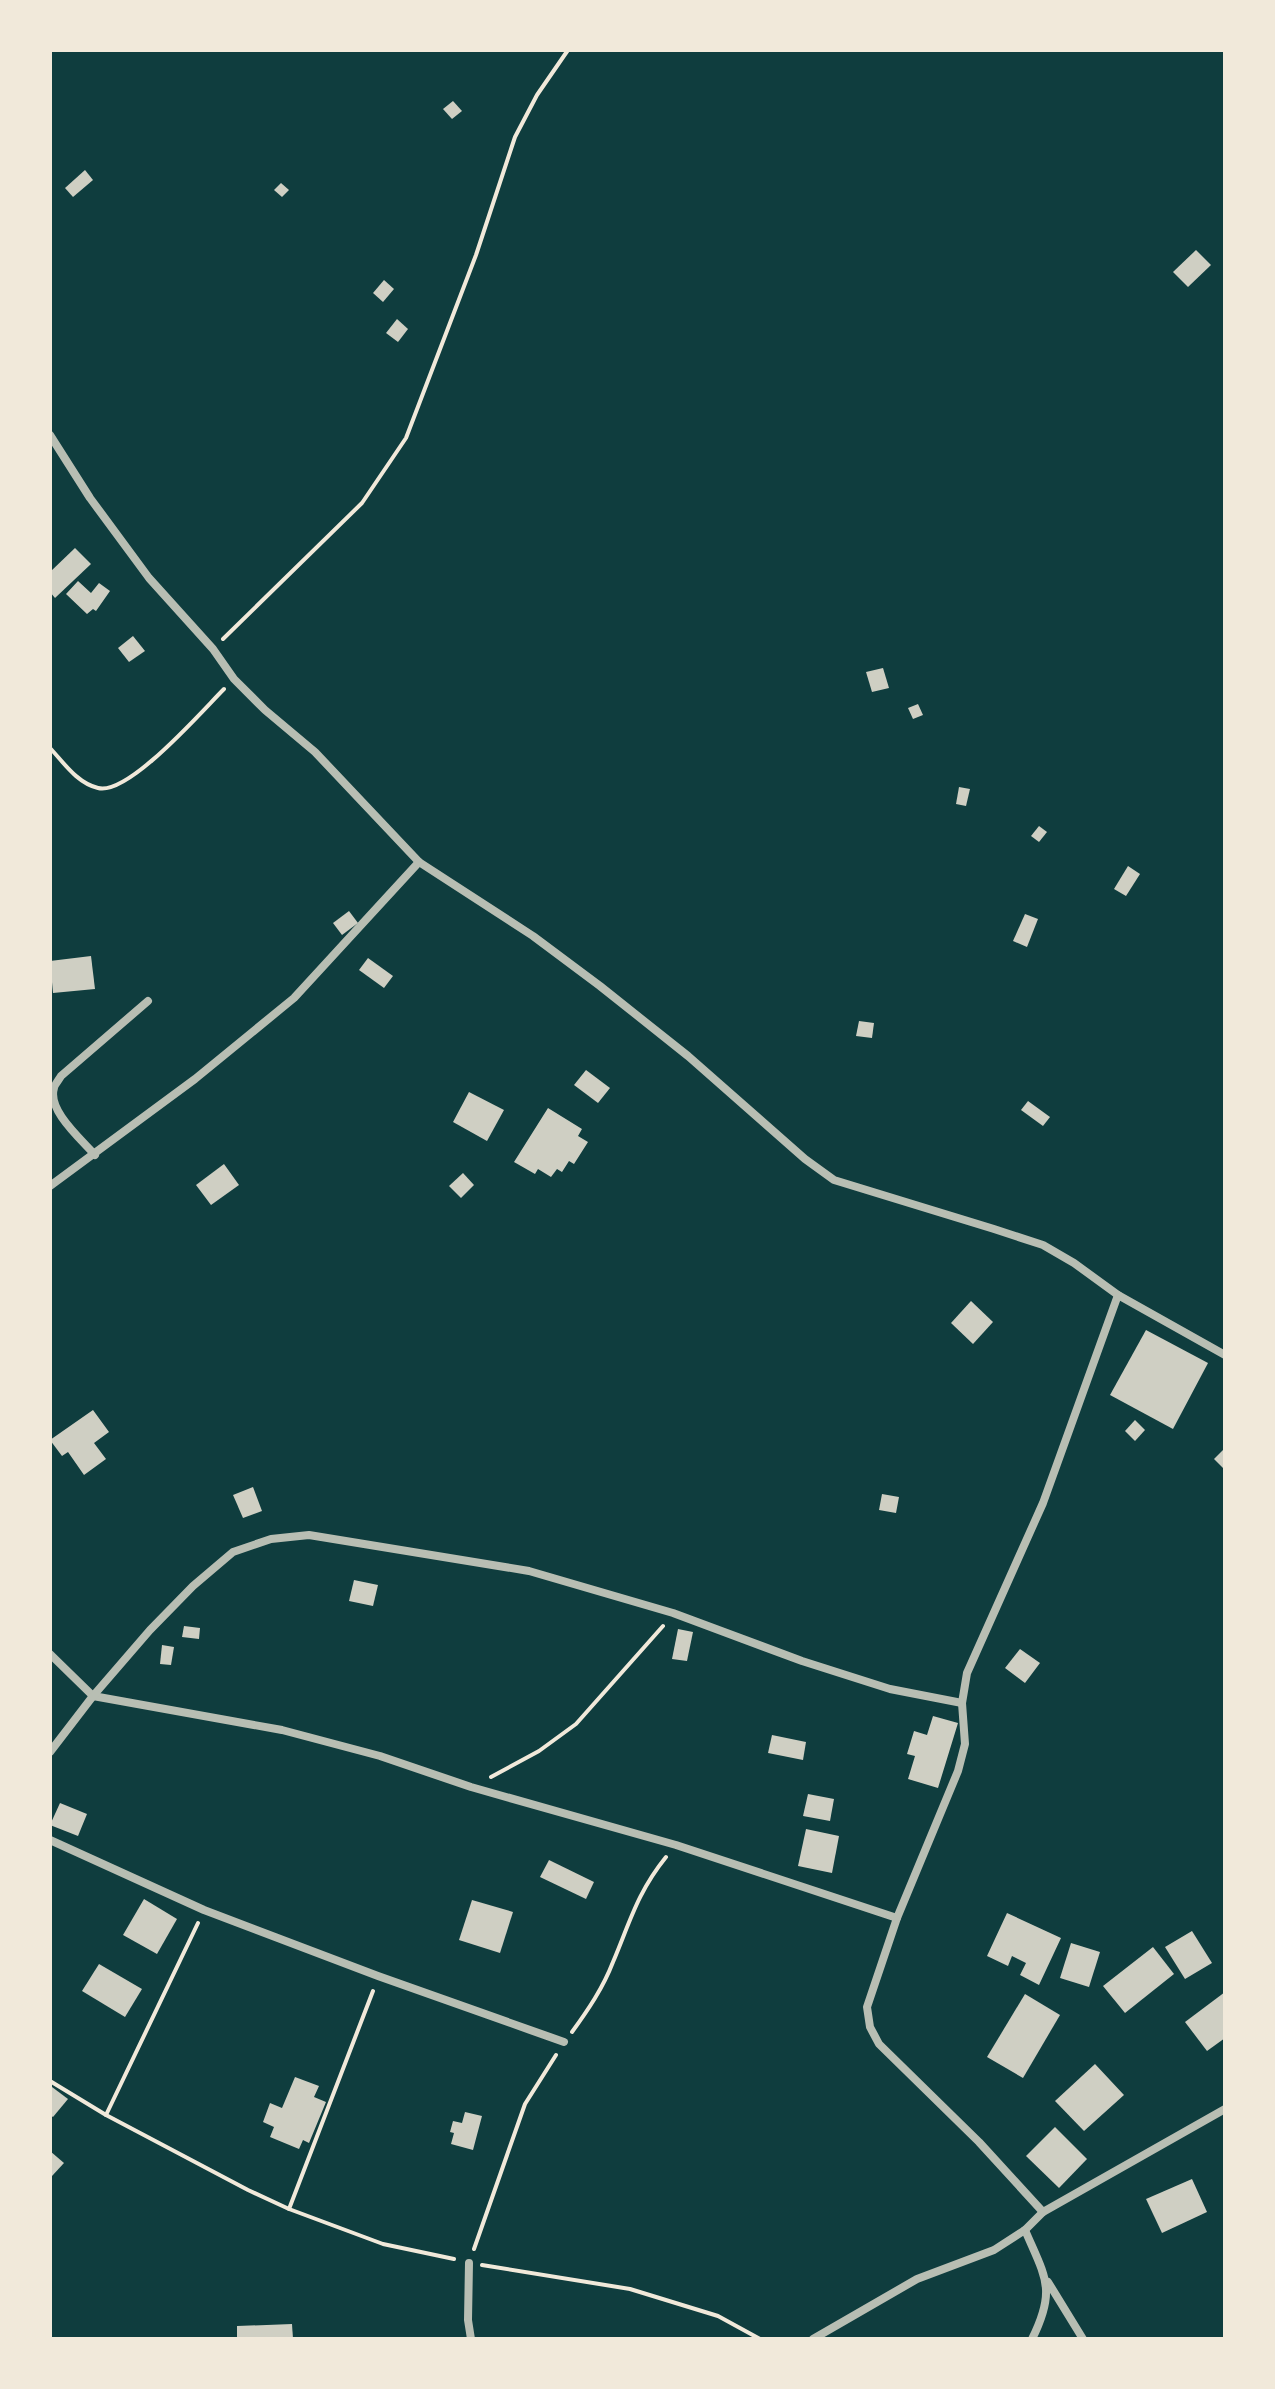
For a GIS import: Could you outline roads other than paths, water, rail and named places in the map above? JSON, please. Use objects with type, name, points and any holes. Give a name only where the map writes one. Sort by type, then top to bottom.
[{"type":"street","points":[[50,435],[90,498],[149,578],[213,649],[234,679],[315,752],[419,862],[533,936],[600,986],[834,1180],[1043,1245],[1118,1295],[1225,1355]]},
{"type":"street","points":[[50,1186],[195,1079],[294,998],[419,862]]},
{"type":"street","points":[[95,1155],[57,1111],[53,1100],[54,1087],[61,1076],[148,1001]]},
{"type":"street","points":[[1043,2212],[979,2142],[879,2044],[870,2027],[867,2007],[897,1918],[958,1771],[965,1744],[962,1703],[967,1673],[1043,1503],[1118,1295]]},
{"type":"street","points":[[50,1752],[150,1630],[193,1586],[233,1552],[271,1539],[309,1535],[529,1571],[673,1613],[802,1661],[876,1684],[962,1703]]},
{"type":"street","points":[[50,1654],[93,1696],[282,1730],[380,1756],[471,1787],[676,1845],[897,1918]]},
{"type":"street","points":[[50,1840],[204,1910],[564,2042]]},
{"type":"street","points":[[813,2339],[917,2279],[994,2250],[1025,2230],[1043,2212],[1225,2109]]},
{"type":"street","points":[[1025,2230],[1047,2281],[1083,2339]]},
{"type":"street","points":[[469,2263],[468,2320],[471,2339]]},
{"type":"street","points":[[1032,2339],[1046,2303],[1047,2281]]}]
